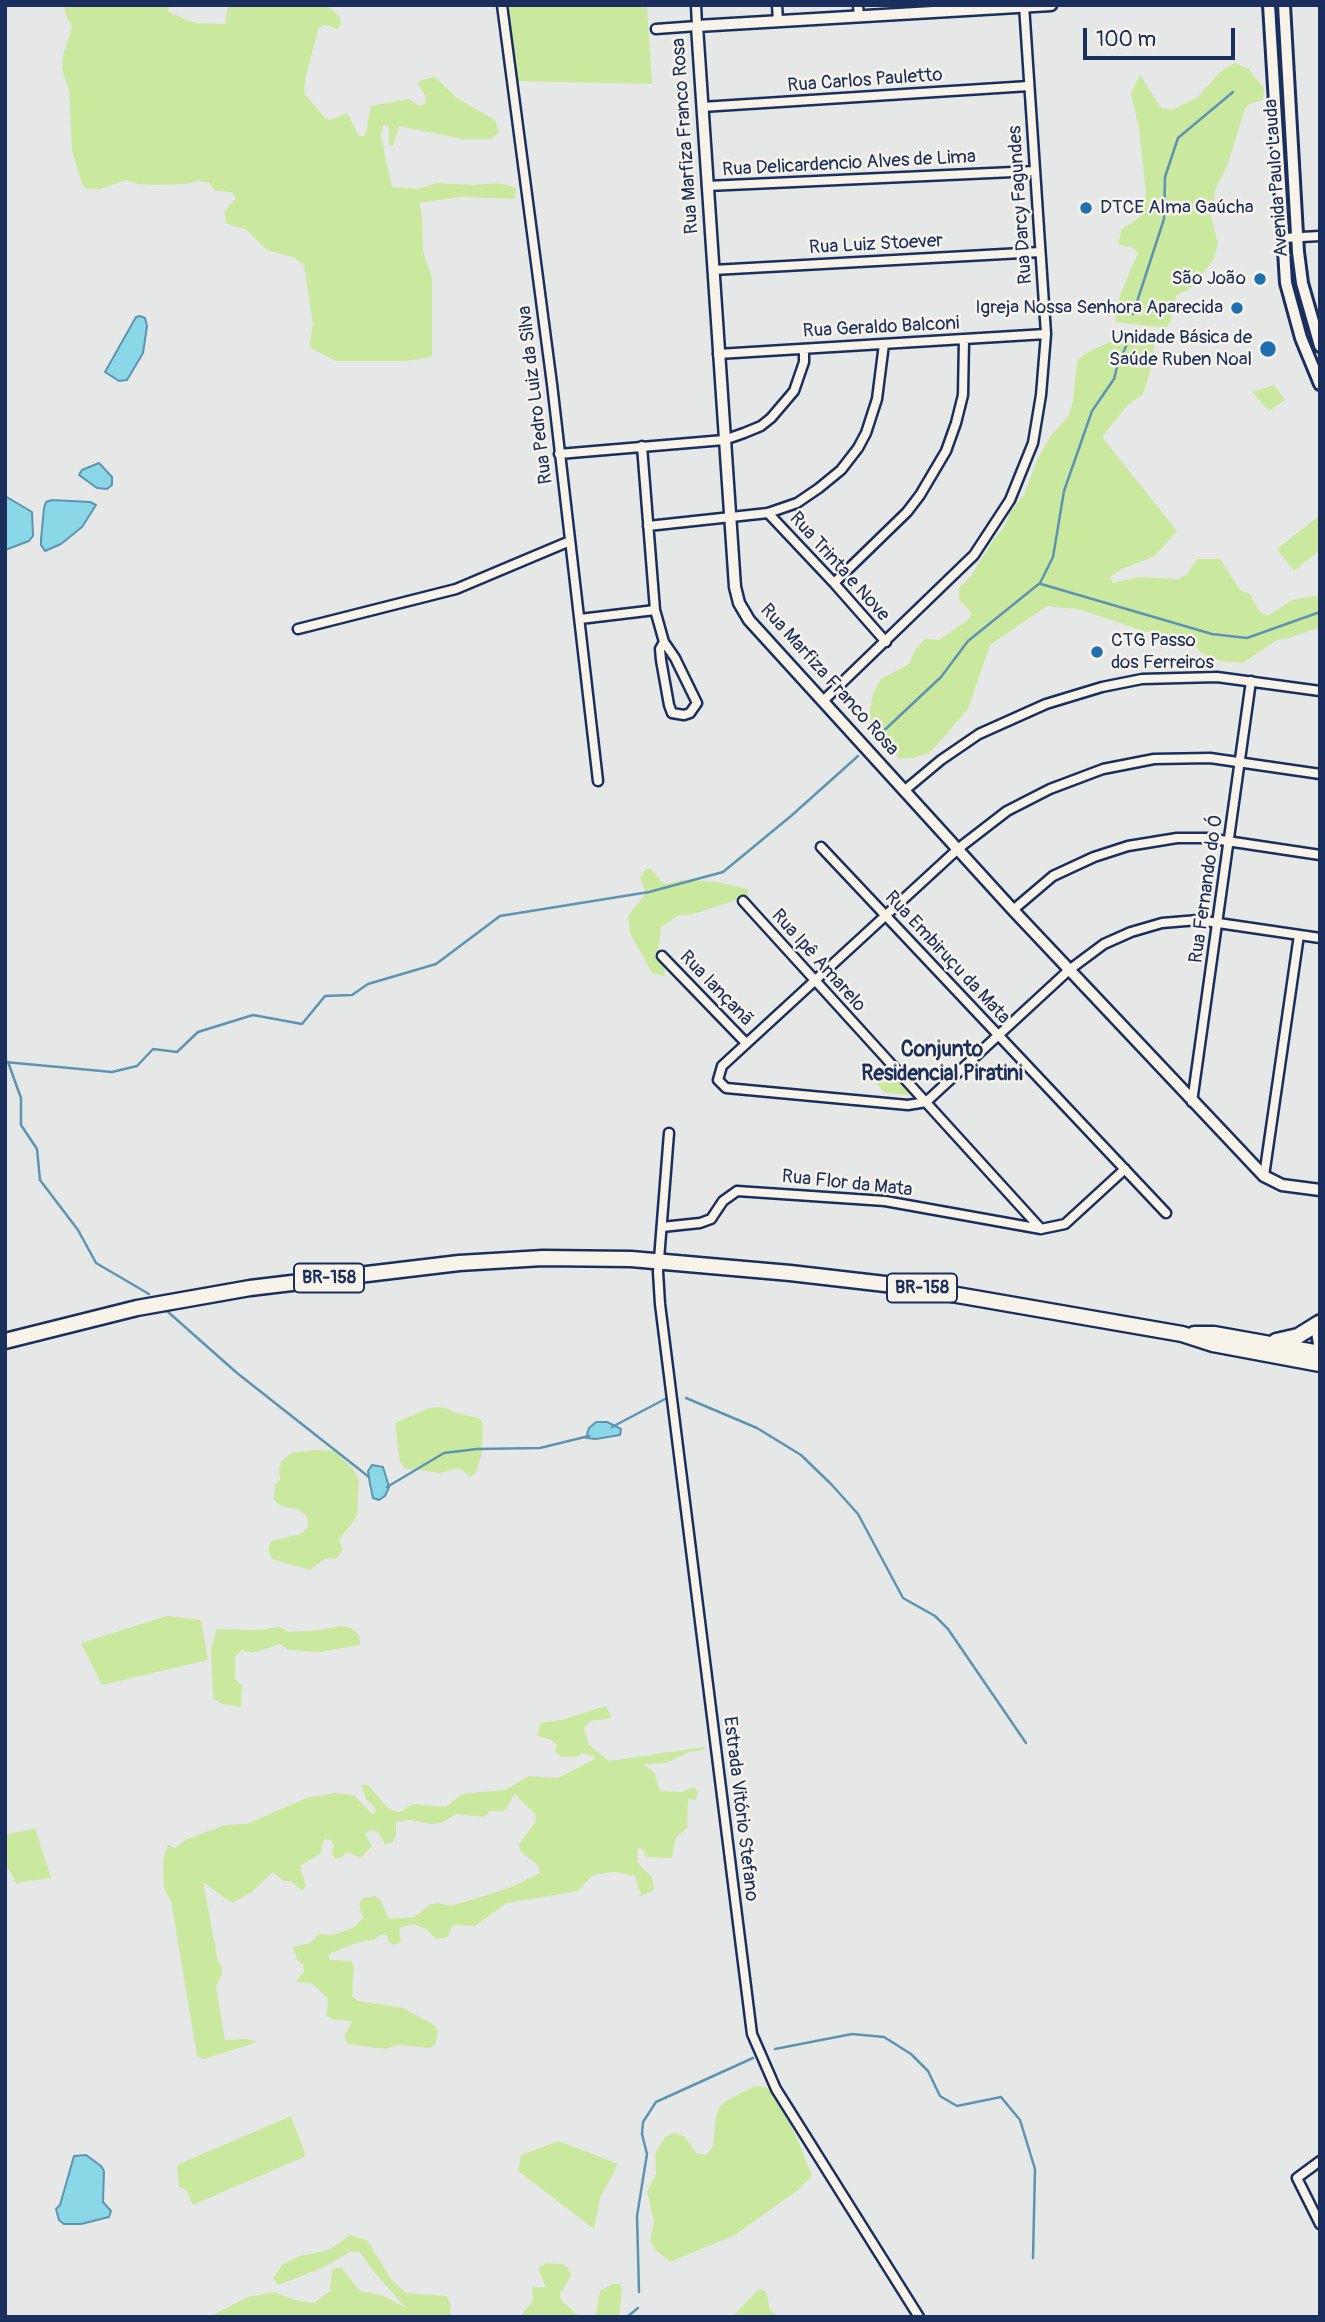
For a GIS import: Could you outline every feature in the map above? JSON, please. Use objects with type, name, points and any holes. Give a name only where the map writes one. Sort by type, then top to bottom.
[{"type":"highway","name":"BR-158","points":[[5,1341],[137,1308],[250,1288],[379,1272],[543,1258],[659,1261],[911,1287],[1182,1334],[1213,1344],[1320,1364]]},
{"type":"highway","points":[[1264,1342],[1298,1336],[1319,1322]]},
{"type":"highway","name":"BR-158","points":[[1182,1334],[1214,1334],[1320,1352]]},
{"type":"main road","name":"Avenida Paulo Lauda","points":[[1269,5],[1286,283],[1290,304],[1320,384]]},
{"type":"main road","name":"Avenida Paulo Lauda","points":[[1284,5],[1297,237],[1302,282],[1320,346]]},
{"type":"main road","points":[[1319,1322],[1317,1332],[1320,1352]]},
{"type":"street","name":"Rua Pedro Luiz da Silva","points":[[502,5],[552,384],[598,781]]},
{"type":"street","name":"Rua Marfiza Franco Rosa","points":[[696,5],[724,440],[735,587],[739,603],[749,620],[1013,910],[1264,1177],[1282,1185],[1320,1190]]},
{"type":"street","points":[[777,5],[778,21]]},
{"type":"street","points":[[858,5],[859,17]]},
{"type":"street","points":[[656,29],[859,17],[942,8],[1051,5]]},
{"type":"street","name":"Rua Darcy Fagundes","points":[[823,701],[974,555],[1010,500],[1033,443],[1041,395],[1046,334],[1024,6]]},
{"type":"street","name":"Rua Carlos Pauletto","points":[[702,107],[1029,86]]},
{"type":"street","name":"Rua Delicardencio Alves de Lima","points":[[707,186],[1035,171]]},
{"type":"street","points":[[1283,238],[1320,236]]},
{"type":"street","name":"Rua Luiz Stoever","points":[[713,270],[1040,252]]},
{"type":"street","name":"Rua Geraldo Balconi","points":[[718,354],[1046,334]]},
{"type":"street","points":[[834,583],[907,512],[946,451],[957,423],[962,395],[964,339]]},
{"type":"street","points":[[648,526],[768,513],[797,503],[819,488],[841,470],[858,448],[877,399],[884,344]]},
{"type":"street","points":[[559,454],[724,440],[761,426],[785,405],[794,391],[804,362],[804,349]]},
{"type":"street","points":[[642,446],[655,610],[664,642],[697,703],[690,713],[684,715],[671,713],[660,660],[660,649],[664,642]]},
{"type":"street","name":"Rua Trinta e Nove","points":[[768,513],[886,642]]},
{"type":"street","points":[[298,629],[456,589],[570,541]]},
{"type":"street","points":[[580,619],[655,610]]},
{"type":"street","points":[[905,790],[941,760],[979,734],[1045,704],[1102,687],[1142,679],[1217,677],[1320,691]]},
{"type":"street","name":"Rua Fernando do Ó","points":[[1192,1102],[1251,681]]},
{"type":"street","points":[[1320,774],[1210,758],[1154,760],[1103,769],[1050,789],[1007,811],[959,848],[722,1066],[718,1080],[726,1088],[908,1105],[926,1102],[1069,970],[1104,944],[1131,932],[1180,920],[1320,938]]},
{"type":"street","points":[[1013,910],[1053,876],[1094,857],[1128,846],[1177,838],[1207,838],[1320,855]]},
{"type":"street","name":"Rua Embiruçu da Mata","points":[[821,846],[1166,1213]]},
{"type":"street","name":"Rua Ipê Amarelo","points":[[743,901],[1041,1228]]},
{"type":"street","points":[[1264,1177],[1299,935]]},
{"type":"street","name":"Rua Iançanã","points":[[662,956],[746,1043]]},
{"type":"street","points":[[659,1261],[669,1133]]},
{"type":"street","points":[[1041,1228],[1065,1224],[1125,1169]]},
{"type":"street","name":"Rua Flor da Mata","points":[[662,1227],[700,1223],[711,1219],[723,1201],[737,1191],[885,1201],[1041,1228]]},
{"type":"street","name":"Estrada Vitório Stefano","points":[[659,1261],[660,1304],[752,2034],[776,2089],[919,2317]]},
{"type":"street","points":[[1320,2161],[1297,2178],[1320,2224]]},
{"type":"green space","points":[[64,5],[170,5],[168,12],[195,23],[225,24],[228,5],[327,5],[340,17],[341,25],[337,29],[325,25],[319,27],[304,93],[324,117],[330,120],[347,113],[359,136],[365,136],[371,106],[409,99],[419,106],[425,104],[426,97],[418,84],[422,80],[435,77],[457,98],[495,120],[499,132],[491,139],[462,139],[399,126],[393,146],[389,145],[389,126],[383,125],[381,137],[392,187],[419,189],[436,183],[498,183],[516,188],[515,199],[460,197],[419,203],[423,252],[432,278],[432,357],[405,361],[336,361],[309,347],[313,324],[304,265],[293,257],[267,250],[246,229],[227,224],[224,212],[236,198],[232,192],[215,191],[209,183],[199,181],[154,185],[126,180],[100,189],[86,189],[72,151],[69,89],[62,70],[63,56],[72,26]]},
{"type":"green space","points":[[506,5],[647,5],[652,84],[516,81]]},
{"type":"green space","points":[[1235,63],[1249,69],[1264,89],[1263,100],[1249,104],[1245,109],[1227,166],[1215,190],[1211,216],[1218,244],[1213,260],[1191,288],[1176,296],[1171,321],[1166,328],[1115,322],[1120,295],[1138,253],[1132,247],[1118,245],[1121,230],[1140,217],[1146,193],[1139,129],[1131,93],[1140,75],[1161,108],[1172,110],[1198,97],[1219,73]]},
{"type":"green space","points":[[1129,333],[1155,341],[1151,369],[1143,394],[1127,406],[1102,437],[1177,531],[1155,556],[1122,569],[1110,577],[1113,583],[1139,577],[1178,579],[1187,574],[1197,559],[1220,559],[1240,590],[1250,594],[1259,611],[1264,614],[1269,615],[1292,600],[1320,595],[1320,627],[1277,640],[1243,663],[1221,661],[1205,655],[1184,638],[1143,631],[1082,610],[1047,606],[990,645],[968,709],[937,745],[929,753],[900,759],[872,730],[870,710],[873,694],[880,680],[909,664],[915,650],[925,639],[939,640],[970,618],[971,612],[959,600],[959,588],[971,576],[1004,527],[1011,511],[1024,495],[1037,460],[1050,437],[1069,415],[1077,361],[1086,353]]},
{"type":"green space","points":[[1274,385],[1285,400],[1269,411],[1252,392]]},
{"type":"green space","points":[[1320,515],[1320,550],[1294,571],[1277,549]]},
{"type":"green space","points":[[646,869],[651,869],[667,884],[681,880],[717,882],[748,889],[748,895],[743,898],[690,915],[679,915],[661,927],[658,953],[665,976],[652,973],[630,933],[628,916],[644,896],[640,877]]},
{"type":"green space","points":[[884,1065],[911,1095],[885,1093],[870,1076]]},
{"type":"green space","points":[[443,1407],[478,1418],[483,1423],[482,1452],[476,1473],[470,1477],[460,1468],[439,1473],[404,1468],[400,1462],[395,1423],[429,1408]]},
{"type":"green space","points":[[334,1451],[353,1469],[359,1480],[357,1516],[339,1540],[343,1549],[336,1559],[326,1558],[310,1570],[272,1559],[268,1550],[271,1541],[301,1534],[308,1527],[307,1517],[300,1510],[281,1506],[274,1500],[283,1459],[292,1453]]},
{"type":"green space","points":[[167,1616],[201,1620],[208,1660],[102,1685],[81,1643]]},
{"type":"green space","points":[[340,1626],[351,1628],[359,1635],[360,1645],[320,1652],[289,1650],[280,1644],[252,1653],[242,1650],[235,1657],[235,1678],[242,1686],[241,1707],[222,1704],[213,1698],[211,1648],[217,1629],[259,1630],[279,1627],[289,1632]]},
{"type":"green space","points":[[606,1706],[612,1718],[591,1721],[584,1728],[589,1745],[609,1761],[704,1747],[705,1750],[689,1752],[666,1763],[643,1764],[654,1772],[660,1791],[681,1792],[694,1787],[698,1793],[695,1800],[688,1799],[687,1828],[676,1837],[672,1858],[645,1857],[644,1850],[638,1848],[637,1862],[652,1877],[654,1890],[641,1896],[635,1876],[614,1872],[593,1875],[578,1891],[507,1903],[475,1926],[453,1925],[447,1937],[436,1939],[426,1929],[413,1924],[399,1928],[401,1942],[394,1945],[388,1942],[387,1935],[379,1935],[374,1940],[359,1942],[329,1954],[329,1960],[351,1961],[354,1967],[352,1996],[358,2001],[403,2008],[434,2025],[438,2031],[435,2045],[429,2048],[399,2045],[385,2049],[348,2044],[344,2036],[352,2021],[335,2020],[326,2016],[327,1997],[311,1983],[296,1982],[304,1971],[293,1947],[310,1943],[319,1934],[333,1935],[353,1928],[363,1918],[359,1905],[362,1898],[376,1896],[389,1919],[414,1917],[431,1904],[451,1906],[509,1888],[540,1873],[538,1865],[520,1851],[519,1844],[536,1821],[535,1814],[515,1794],[504,1811],[489,1811],[485,1817],[456,1814],[443,1822],[431,1824],[410,1820],[396,1822],[396,1836],[392,1843],[385,1844],[378,1832],[371,1830],[365,1834],[372,1846],[361,1858],[347,1852],[335,1859],[331,1852],[334,1846],[331,1840],[324,1839],[321,1853],[300,1866],[306,1886],[302,1891],[291,1881],[284,1881],[273,1872],[252,1892],[232,1903],[203,1882],[218,1961],[222,1967],[216,1987],[225,2040],[246,2039],[258,2042],[204,2059],[197,2056],[171,1901],[164,1888],[163,1859],[168,1845],[175,1848],[187,1839],[225,1825],[247,1824],[306,1798],[335,1793],[354,1795],[373,1815],[376,1809],[366,1799],[361,1785],[368,1785],[387,1807],[400,1812],[413,1804],[446,1807],[462,1794],[505,1790],[529,1776],[558,1778],[595,1759],[582,1753],[576,1757],[561,1757],[555,1752],[557,1745],[537,1736],[540,1723],[561,1720]]},
{"type":"green space","points":[[35,1828],[51,1878],[16,1883],[9,1869],[5,1869],[5,1835]]},
{"type":"green space","points":[[755,2086],[766,2087],[774,2093],[797,2138],[812,2176],[798,2190],[735,2235],[670,2262],[650,2241],[654,2221],[647,2192],[656,2174],[655,2154],[665,2137],[674,2133],[684,2136],[696,2153],[706,2155],[713,2147],[716,2116],[720,2107],[727,2100]]},
{"type":"green space","points":[[291,2116],[306,2156],[193,2205],[186,2190],[179,2187],[177,2165]]},
{"type":"green space","points":[[559,2141],[618,2164],[600,2198],[594,2229],[518,2171],[521,2155]]},
{"type":"green space","points":[[350,2235],[367,2240],[391,2279],[406,2293],[447,2296],[451,2305],[450,2317],[209,2317],[248,2297],[274,2292],[295,2300],[314,2303],[330,2291],[332,2270],[341,2267],[360,2291],[381,2295],[405,2307],[360,2252],[350,2252],[325,2267],[278,2285],[273,2278],[282,2265],[299,2256],[329,2250]]},
{"type":"green space","points":[[546,2263],[562,2264],[568,2268],[571,2276],[560,2294],[562,2301],[580,2317],[520,2317],[533,2300],[532,2287],[546,2287],[539,2267]]},
{"type":"green space","points":[[613,2284],[620,2284],[622,2290],[619,2317],[593,2317],[600,2291]]},
{"type":"green space","points":[[759,2289],[766,2291],[770,2310],[779,2317],[732,2317]]},
{"type":"water","points":[[136,317],[145,318],[147,326],[143,353],[127,380],[119,381],[105,372]]},
{"type":"water","points":[[99,463],[112,477],[112,485],[107,489],[97,488],[79,475],[82,470]]},
{"type":"water","points":[[5,496],[32,512],[33,536],[29,541],[5,550]]},
{"type":"water","points":[[46,502],[90,502],[96,505],[82,527],[61,544],[45,551],[41,545],[44,508]]},
{"type":"water","points":[[596,1422],[607,1422],[621,1429],[620,1435],[586,1438],[589,1428]]},
{"type":"water","points":[[372,1465],[383,1467],[389,1487],[385,1496],[379,1500],[373,1498],[370,1484],[368,1471]]},
{"type":"water","points":[[86,2155],[104,2171],[103,2202],[111,2211],[109,2217],[81,2224],[64,2224],[59,2220],[56,2209],[60,2205],[74,2156]]},
{"type":"waterway","points":[[1133,314],[1164,219],[1165,177],[1178,138],[1233,92]]},
{"type":"waterway","points":[[875,739],[941,677],[968,641],[1040,583],[1053,557],[1064,491],[1092,411],[1114,379],[1130,337]]},
{"type":"waterway","points":[[1041,584],[1212,634],[1247,638],[1320,612]]},
{"type":"waterway","points":[[5,1062],[112,1072],[137,1066],[153,1049],[177,1052],[198,1032],[253,1015],[302,1024],[325,996],[352,995],[368,984],[436,964],[500,916],[649,892],[723,872],[858,756]]},
{"type":"waterway","points":[[8,1062],[21,1098],[21,1125],[37,1149],[40,1180],[78,1230],[96,1263],[149,1294]]},
{"type":"waterway","points":[[167,1311],[237,1373],[369,1477]]},
{"type":"waterway","points":[[612,1427],[667,1398]]},
{"type":"waterway","points":[[686,1398],[757,1428],[801,1455],[831,1484],[858,1514],[903,1598],[935,1616],[948,1629],[1026,1743]]},
{"type":"waterway","points":[[387,1487],[444,1453],[477,1449],[540,1448],[589,1436]]},
{"type":"waterway","points":[[775,2049],[852,2034],[884,2037],[911,2054],[928,2071],[940,2096],[957,2106],[1001,2097],[1020,2120],[1035,2169],[1033,2258]]},
{"type":"waterway","points":[[639,2292],[637,2216],[647,2154],[642,2134],[643,2122],[656,2102],[753,2058]]},
{"type":"waterway","points":[[627,2317],[638,2308]]},
{"type":"place","name":"DTCE Alma Gaúcha","points":[[1086,208]]},
{"type":"place","name":"São João","points":[[1260,279]]},
{"type":"place","name":"Igreja Nossa Senhora Aparecida","points":[[1237,308]]},
{"type":"place","name":"Unidade Básica de Saúde Ruben Noal","points":[[1268,349]]},
{"type":"place","name":"CTG Passo dos Ferreiros","points":[[1097,652]]},
{"type":"district","name":"Conjunto Residencial Piratini","points":[[942,1063]]}]
